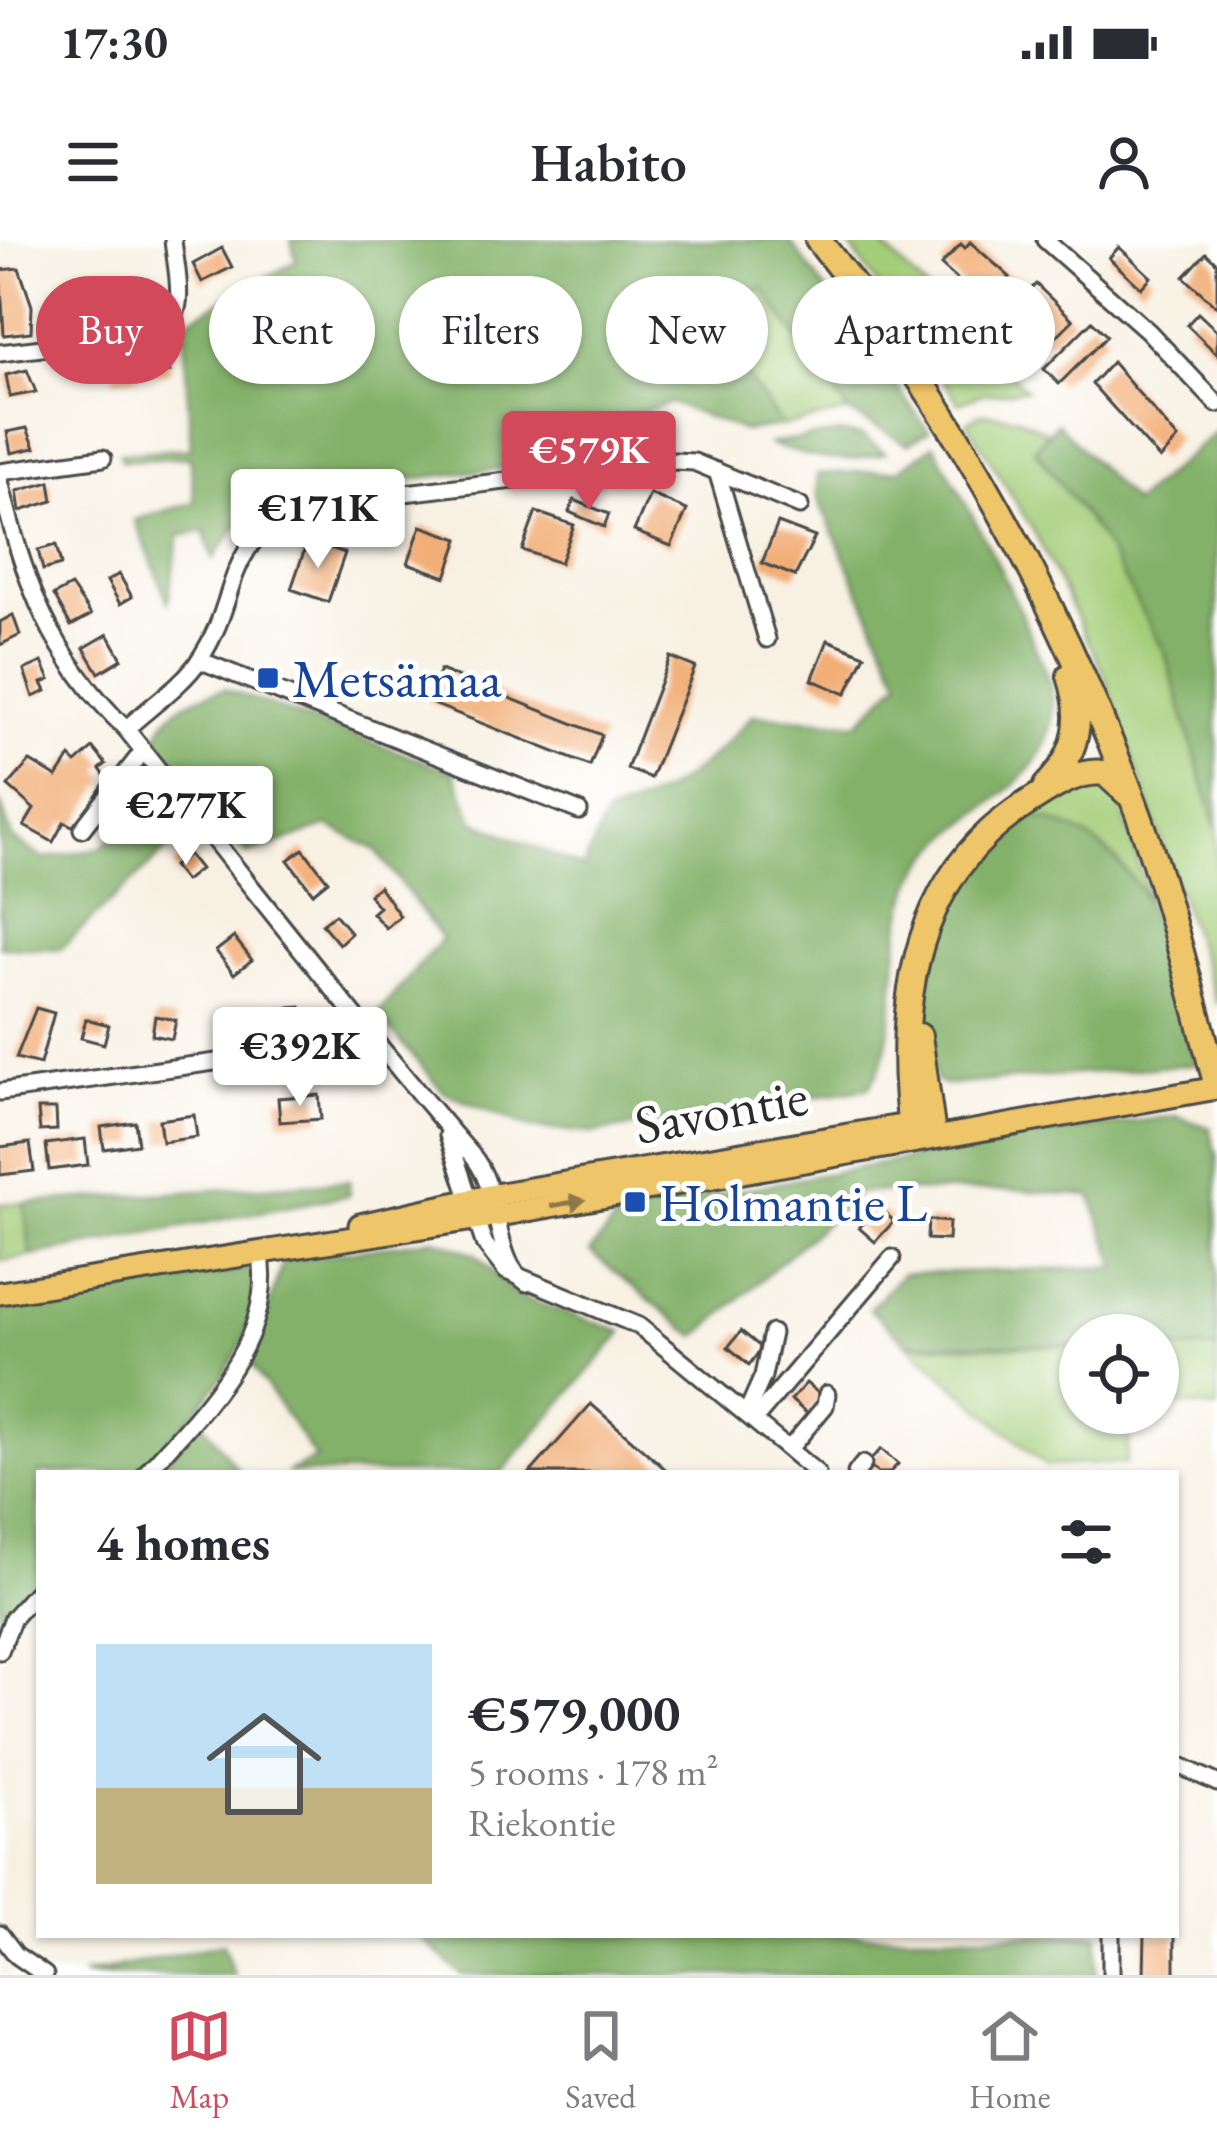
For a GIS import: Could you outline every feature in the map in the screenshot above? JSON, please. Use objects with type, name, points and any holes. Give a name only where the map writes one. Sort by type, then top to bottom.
[{"type":"highway","points":[[818,240],[958,441],[1042,593],[1135,805],[1206,1046],[1212,1088]]},
{"type":"highway","points":[[922,1130],[913,992],[924,928],[946,878],[981,836],[1031,800],[1064,765],[1078,723],[1074,688],[1042,593]]},
{"type":"highway","points":[[1031,800],[1095,772],[1114,778],[1135,805]]},
{"type":"main road","name":"Savontie","points":[[0,1293],[922,1130],[1212,1088]]},
{"type":"street","points":[[0,353],[159,334],[172,327],[179,312],[173,240]]},
{"type":"street","points":[[1045,240],[1148,331],[1217,404]]},
{"type":"street","points":[[0,472],[103,458]]},
{"type":"street","points":[[126,729],[199,660],[242,551],[266,524],[295,506],[675,461],[717,471],[800,506]]},
{"type":"street","points":[[717,471],[767,639]]},
{"type":"street","points":[[0,481],[31,592],[50,634],[87,692],[126,729],[373,1040],[476,1160],[496,1205],[507,1264],[527,1283]]},
{"type":"street","points":[[199,660],[579,812]]},
{"type":"street","points":[[82,829],[143,751]]},
{"type":"street","points":[[0,1092],[373,1040]]},
{"type":"street","points":[[440,1121],[498,1263],[527,1283],[639,1326],[814,1470]]},
{"type":"street","points":[[149,1470],[223,1382],[252,1336],[265,1283],[260,1250]]},
{"type":"street","points":[[751,1416],[892,1258]]},
{"type":"street","points":[[751,1416],[772,1334]]},
{"type":"street","points":[[789,1449],[825,1406],[827,1394]]},
{"type":"street","points":[[0,1651],[14,1618],[36,1592]]},
{"type":"street","points":[[1179,1765],[1216,1778]]},
{"type":"street","points":[[0,1934],[16,1955],[45,1975]]},
{"type":"street","points":[[1111,1938],[1112,1975]]},
{"type":"green space","points":[[291,240],[789,240],[815,276],[792,276],[792,330],[768,296],[768,276],[606,276],[606,384],[752,384],[782,426],[744,431],[671,403],[626,416],[601,457],[288,493],[252,506],[213,559],[204,531],[179,536],[168,602],[135,520],[195,502],[190,457],[122,461],[120,453],[191,448],[185,321],[209,308],[209,384],[375,384],[375,276],[268,276],[296,261]]},
{"type":"green space","points":[[846,240],[877,240],[913,276],[871,276]]},
{"type":"green space","points":[[768,296],[792,330],[792,384],[830,384],[849,412],[782,426],[752,384],[768,384]]},
{"type":"green space","points":[[830,384],[895,384],[929,431],[908,444],[849,412]]},
{"type":"green space","points":[[946,384],[1020,384],[1026,390],[981,394],[959,403]]},
{"type":"green space","points":[[981,413],[1017,417],[1047,432],[1035,450],[1102,540],[1165,652],[1217,830],[1217,1005],[1105,675],[1036,535],[967,422]]},
{"type":"green space","points":[[1057,423],[1133,503],[1217,431],[1217,830],[1165,652],[1102,540],[1035,449]]},
{"type":"green space","points":[[840,433],[862,436],[885,452],[840,459],[768,444]]},
{"type":"green space","points":[[934,445],[1022,617],[1049,681],[1053,716],[1047,739],[1030,769],[933,852],[912,885],[899,937],[887,1046],[868,1088],[594,1133],[530,1128],[445,1093],[377,1014],[442,939],[376,850],[328,826],[248,854],[156,740],[183,705],[225,689],[454,772],[474,821],[583,868],[606,815],[687,777],[753,715],[858,723],[900,680],[818,499],[817,474],[899,470]]},
{"type":"green space","points":[[1098,781],[1119,801],[1150,900],[1098,847],[1067,828],[1031,816],[1076,787]]},
{"type":"green space","points":[[165,800],[190,828],[60,949],[0,947],[0,802],[12,838],[44,859],[100,848]]},
{"type":"green space","points":[[1031,816],[1073,830],[1106,851],[1131,878],[1165,946],[1197,1064],[945,1085],[936,1081],[928,1001],[938,931],[971,870]]},
{"type":"green space","points":[[1176,1116],[1210,1128],[1217,1155],[1217,1349],[1179,1348],[1179,1314],[1059,1314],[1059,1346],[907,1343],[869,1309],[902,1274],[1117,1267],[1091,1196],[1018,1190],[860,1192],[696,1337],[590,1252],[622,1212],[1025,1137]]},
{"type":"green space","points":[[349,1181],[349,1195],[31,1256],[24,1203]]},
{"type":"green space","points":[[24,1203],[31,1256],[0,1261],[0,1204]]},
{"type":"green space","points":[[434,1239],[476,1254],[516,1296],[623,1332],[504,1470],[292,1470],[316,1459],[246,1357],[261,1331],[283,1261]]},
{"type":"green space","points":[[251,1268],[254,1296],[237,1352],[200,1406],[142,1470],[36,1470],[36,1586],[0,1625],[0,1311]]},
{"type":"green space","points":[[909,1345],[1059,1347],[1059,1434],[1129,1434],[1126,1463],[1046,1466]]},
{"type":"green space","points":[[1179,1348],[1217,1349],[1217,1409],[1179,1404]]},
{"type":"green space","points":[[201,1420],[238,1470],[157,1470]]},
{"type":"green space","points":[[421,1938],[1098,1938],[1097,1975],[462,1975]]},
{"type":"green space","points":[[223,1944],[234,1975],[82,1975]]},
{"type":"building","points":[[970,242],[1009,276],[953,276],[941,265],[961,244],[965,248]]},
{"type":"building","points":[[1119,247],[1151,277],[1141,288],[1109,258]]},
{"type":"building","points":[[222,248],[232,267],[202,282],[193,264]]},
{"type":"building","points":[[1206,253],[1217,263],[1217,307],[1184,277]]},
{"type":"building","points":[[19,268],[32,306],[31,332],[4,335],[0,270]]},
{"type":"building","points":[[1055,302],[1073,320],[1055,338]]},
{"type":"building","points":[[1198,313],[1217,331],[1217,354],[1187,325]]},
{"type":"building","points":[[1092,321],[1107,336],[1059,384],[1055,358]]},
{"type":"building","points":[[1112,362],[1178,439],[1160,459],[1092,384]]},
{"type":"building","points":[[27,370],[36,392],[10,397],[6,375]]},
{"type":"building","points":[[27,428],[35,448],[11,453],[7,432]]},
{"type":"building","points":[[50,482],[53,501],[20,511],[17,491]]},
{"type":"building","points":[[650,494],[687,510],[671,546],[634,531]]},
{"type":"building","points":[[574,500],[609,514],[604,527],[569,512]]},
{"type":"building","points":[[536,512],[574,525],[560,563],[522,550]]},
{"type":"building","points":[[778,523],[815,537],[795,576],[762,563]]},
{"type":"building","points":[[421,526],[459,539],[446,577],[408,563]]},
{"type":"building","points":[[308,540],[345,553],[328,602],[291,589]]},
{"type":"building","points":[[56,545],[61,565],[43,570],[38,550]]},
{"type":"building","points":[[119,574],[132,597],[120,604],[107,581]]},
{"type":"building","points":[[71,586],[91,615],[71,626],[54,595]]},
{"type":"building","points":[[13,615],[20,635],[0,645],[0,622]]},
{"type":"building","points":[[108,634],[122,659],[99,673],[84,648]]},
{"type":"building","points":[[828,640],[865,655],[846,694],[812,680]]},
{"type":"building","points":[[670,657],[695,667],[651,778],[627,769]]},
{"type":"building","points":[[42,662],[50,680],[42,683],[46,691],[33,697],[24,670]]},
{"type":"building","points":[[440,670],[602,735],[590,766],[428,702]]},
{"type":"building","points":[[93,748],[106,764],[100,769],[107,779],[75,827],[64,822],[53,842],[24,826],[34,809],[8,786],[30,761],[57,777],[70,757],[76,763]]},
{"type":"building","points":[[303,849],[328,881],[313,893],[288,860]]},
{"type":"building","points":[[188,854],[200,869],[185,881],[173,866]]},
{"type":"building","points":[[379,886],[400,916],[386,928],[372,913],[379,907],[369,895]]},
{"type":"building","points":[[335,914],[351,933],[339,944],[322,924]]},
{"type":"building","points":[[234,937],[252,960],[234,974],[216,951]]},
{"type":"building","points":[[301,1007],[303,1033],[258,1037],[256,1010]]},
{"type":"building","points":[[36,1008],[54,1013],[40,1064],[16,1058]]},
{"type":"building","points":[[155,1016],[176,1020],[172,1039],[152,1035]]},
{"type":"building","points":[[86,1019],[109,1025],[104,1044],[81,1038]]},
{"type":"building","points":[[319,1095],[321,1119],[280,1122],[278,1098]]},
{"type":"building","points":[[38,1109],[56,1109],[57,1130],[40,1131]]},
{"type":"building","points":[[194,1115],[197,1137],[162,1142],[159,1120]]},
{"type":"building","points":[[135,1122],[138,1144],[104,1149],[101,1127]]},
{"type":"building","points":[[85,1139],[88,1165],[49,1170],[46,1144]]},
{"type":"building","points":[[30,1143],[34,1171],[0,1175],[0,1147]]},
{"type":"building","points":[[878,1207],[894,1221],[875,1242],[859,1228]]},
{"type":"building","points":[[928,1220],[949,1222],[948,1240],[927,1239]]},
{"type":"building","points":[[741,1331],[762,1348],[749,1365],[728,1347]]},
{"type":"building","points":[[806,1383],[822,1396],[808,1414],[791,1400]]},
{"type":"building","points":[[591,1404],[667,1470],[533,1470]]},
{"type":"building","points":[[881,1449],[898,1464],[892,1470],[874,1470],[867,1464]]},
{"type":"building","points":[[1145,1938],[1175,1938],[1175,1975],[1144,1975]]},
{"type":"place","name":"Metsämaa","points":[[268,678]]},
{"type":"place","name":"Holmantie L","points":[[635,1202]]}]
